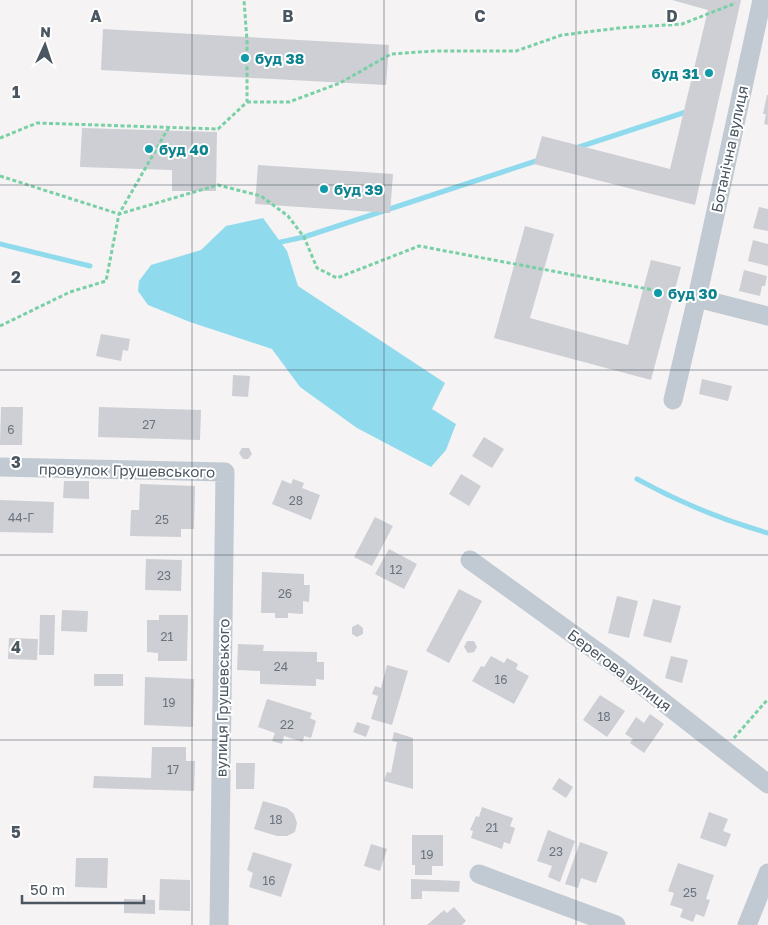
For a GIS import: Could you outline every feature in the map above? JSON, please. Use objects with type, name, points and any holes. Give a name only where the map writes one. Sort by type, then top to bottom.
[{"type":"street","name":"Ботанічна вулиця","points":[[673,400],[762,0]]},
{"type":"street","points":[[697,298],[768,316]]},
{"type":"street","name":"провулок Грушевського","points":[[0,467],[225,472]]},
{"type":"street","name":"вулиця Грушевського","points":[[219,925],[225,472]]},
{"type":"street","name":"Берегова вулиця","points":[[470,560],[617,666],[768,784]]},
{"type":"street","points":[[747,925],[768,873]]},
{"type":"street","points":[[480,874],[616,925]]},
{"type":"path","points":[[244,0],[248,102]]},
{"type":"path","points":[[0,138],[37,123],[218,129],[248,102],[289,102],[340,83],[391,54],[434,51],[516,51],[562,35],[619,28],[682,24],[736,3]]},
{"type":"path","points":[[0,326],[70,292],[106,281],[119,214],[169,127]]},
{"type":"path","points":[[0,176],[119,214],[218,185],[262,196],[288,216],[304,236],[318,268],[337,278],[419,246],[697,298]]},
{"type":"path","points":[[724,750],[768,699]]},
{"type":"water","points":[[263,218],[287,251],[298,286],[445,383],[432,409],[456,424],[446,450],[431,467],[357,428],[300,387],[272,349],[190,322],[148,305],[138,291],[139,281],[151,265],[201,250],[226,226]]},
{"type":"building","name":"буд 31","points":[[672,0],[741,0],[695,205],[534,164],[542,136],[670,169],[708,10]]},
{"type":"building","name":"буд 38","points":[[103,29],[389,45],[386,85],[101,70]]},
{"type":"building","points":[[767,95],[768,125],[764,124],[766,114],[763,114]]},
{"type":"building","name":"буд 40","points":[[82,128],[217,132],[216,191],[172,191],[172,170],[80,167]]},
{"type":"building","name":"буд 39","points":[[258,165],[393,174],[390,213],[255,204]]},
{"type":"building","points":[[759,207],[768,209],[768,231],[753,228]]},
{"type":"building","name":"буд 30","points":[[525,226],[554,234],[530,318],[628,345],[651,260],[681,267],[651,380],[494,338]]},
{"type":"building","points":[[753,240],[768,244],[768,266],[748,261]]},
{"type":"building","points":[[744,270],[767,276],[760,296],[739,291]]},
{"type":"building","points":[[101,334],[130,339],[128,351],[123,350],[121,361],[96,356]]},
{"type":"building","points":[[233,375],[250,376],[248,397],[232,396]]},
{"type":"building","points":[[702,379],[732,386],[728,401],[699,394]]},
{"type":"building","points":[[1,407],[23,407],[22,445],[0,445]]},
{"type":"building","points":[[99,407],[201,410],[200,440],[98,437]]},
{"type":"building","points":[[484,437],[504,449],[492,468],[472,456]]},
{"type":"building","points":[[242,448],[249,448],[252,454],[248,459],[243,459],[239,453]]},
{"type":"building","points":[[461,474],[481,486],[469,506],[449,494]]},
{"type":"building","points":[[293,479],[304,483],[302,488],[320,495],[311,520],[272,504],[282,480],[291,484]]},
{"type":"building","points":[[64,481],[89,481],[89,499],[63,498]]},
{"type":"building","points":[[140,484],[195,486],[194,529],[181,529],[181,537],[130,536],[131,510],[139,510]]},
{"type":"building","points":[[0,500],[54,502],[53,533],[0,532]]},
{"type":"building","points":[[375,517],[393,526],[372,566],[354,557]]},
{"type":"building","points":[[389,549],[417,564],[404,589],[375,574]]},
{"type":"building","points":[[146,559],[182,560],[181,591],[145,590]]},
{"type":"building","points":[[262,572],[304,574],[304,585],[310,585],[309,602],[303,601],[303,614],[288,613],[288,618],[275,618],[275,613],[261,613]]},
{"type":"building","points":[[459,589],[482,601],[449,663],[426,651]]},
{"type":"building","points":[[617,596],[638,601],[629,638],[608,633]]},
{"type":"building","points":[[653,599],[681,606],[671,643],[643,636]]},
{"type":"building","points":[[62,610],[88,611],[87,632],[61,631]]},
{"type":"building","points":[[40,615],[55,615],[54,655],[39,655]]},
{"type":"building","points":[[159,615],[188,615],[187,661],[158,661],[158,653],[147,652],[147,620],[159,620]]},
{"type":"building","points":[[358,624],[363,628],[363,634],[357,637],[352,634],[352,627]]},
{"type":"building","points":[[9,638],[38,639],[37,660],[8,659]]},
{"type":"building","points":[[467,641],[474,641],[477,647],[474,652],[468,653],[464,647]]},
{"type":"building","points":[[238,644],[264,645],[263,651],[317,652],[317,662],[324,662],[324,680],[316,679],[316,686],[260,684],[260,671],[237,670]]},
{"type":"building","points":[[491,656],[504,663],[507,658],[518,664],[516,669],[529,676],[514,704],[472,681],[481,666],[484,667]]},
{"type":"building","points":[[671,656],[688,660],[682,683],[665,678]]},
{"type":"building","points":[[387,665],[408,671],[392,725],[371,719],[378,696],[372,694],[375,686],[381,688]]},
{"type":"building","points":[[94,674],[123,674],[123,686],[94,686]]},
{"type":"building","points":[[145,677],[194,679],[193,727],[144,725]]},
{"type":"building","points":[[600,695],[625,711],[607,737],[583,720]]},
{"type":"building","points":[[267,699],[312,713],[310,718],[316,721],[311,738],[304,736],[303,742],[284,736],[282,744],[272,741],[275,733],[258,727]]},
{"type":"building","points":[[650,714],[664,724],[644,753],[630,743],[633,739],[625,734],[636,717],[644,723]]},
{"type":"building","points":[[357,722],[370,726],[366,737],[353,732]]},
{"type":"building","points":[[394,732],[413,738],[413,789],[384,781],[387,772],[391,773],[397,742],[392,741]]},
{"type":"building","points":[[152,747],[186,747],[186,761],[195,761],[194,791],[93,788],[94,776],[151,778]]},
{"type":"building","points":[[236,763],[255,763],[254,789],[236,789]]},
{"type":"building","points":[[559,778],[573,787],[566,798],[552,789]]},
{"type":"building","points":[[263,801],[287,808],[294,814],[297,823],[295,832],[287,836],[277,836],[254,829]]},
{"type":"building","points":[[482,807],[513,818],[510,826],[515,828],[510,844],[504,842],[502,849],[471,838],[473,831],[470,830],[476,816],[479,817]]},
{"type":"building","points":[[709,812],[728,819],[723,831],[731,834],[726,847],[700,838]]},
{"type":"building","points":[[548,830],[575,841],[560,882],[548,877],[552,866],[537,861]]},
{"type":"building","points":[[412,835],[443,835],[443,866],[432,866],[432,875],[415,875],[415,865],[412,865]]},
{"type":"building","points":[[580,842],[608,852],[596,883],[581,878],[578,888],[565,884]]},
{"type":"building","points":[[371,844],[387,849],[380,871],[364,866]]},
{"type":"building","points":[[253,852],[292,864],[281,897],[249,887],[253,873],[247,870]]},
{"type":"building","points":[[76,858],[108,858],[107,888],[75,887]]},
{"type":"building","points":[[678,863],[714,875],[706,899],[710,900],[704,917],[696,914],[693,922],[680,917],[683,909],[670,905],[674,893],[668,891]]},
{"type":"building","points":[[160,879],[190,880],[190,911],[159,910]]},
{"type":"building","points":[[411,879],[460,881],[459,892],[422,891],[422,899],[411,899]]},
{"type":"building","points":[[124,899],[155,900],[155,914],[124,913]]},
{"type":"building","points":[[454,907],[466,921],[462,925],[427,925],[444,910],[447,913]]},
{"type":"waterway","points":[[576,148],[689,111]]},
{"type":"waterway","points":[[276,243],[304,237],[539,160]]},
{"type":"waterway","points":[[0,244],[90,266]]},
{"type":"waterway","points":[[637,479],[701,510],[768,533]]},
{"type":"place","name":"буд 38","points":[[245,58]]},
{"type":"place","name":"буд 31","points":[[709,73]]},
{"type":"place","name":"буд 40","points":[[149,149]]},
{"type":"place","name":"буд 39","points":[[324,189]]},
{"type":"place","name":"буд 30","points":[[658,293]]}]
